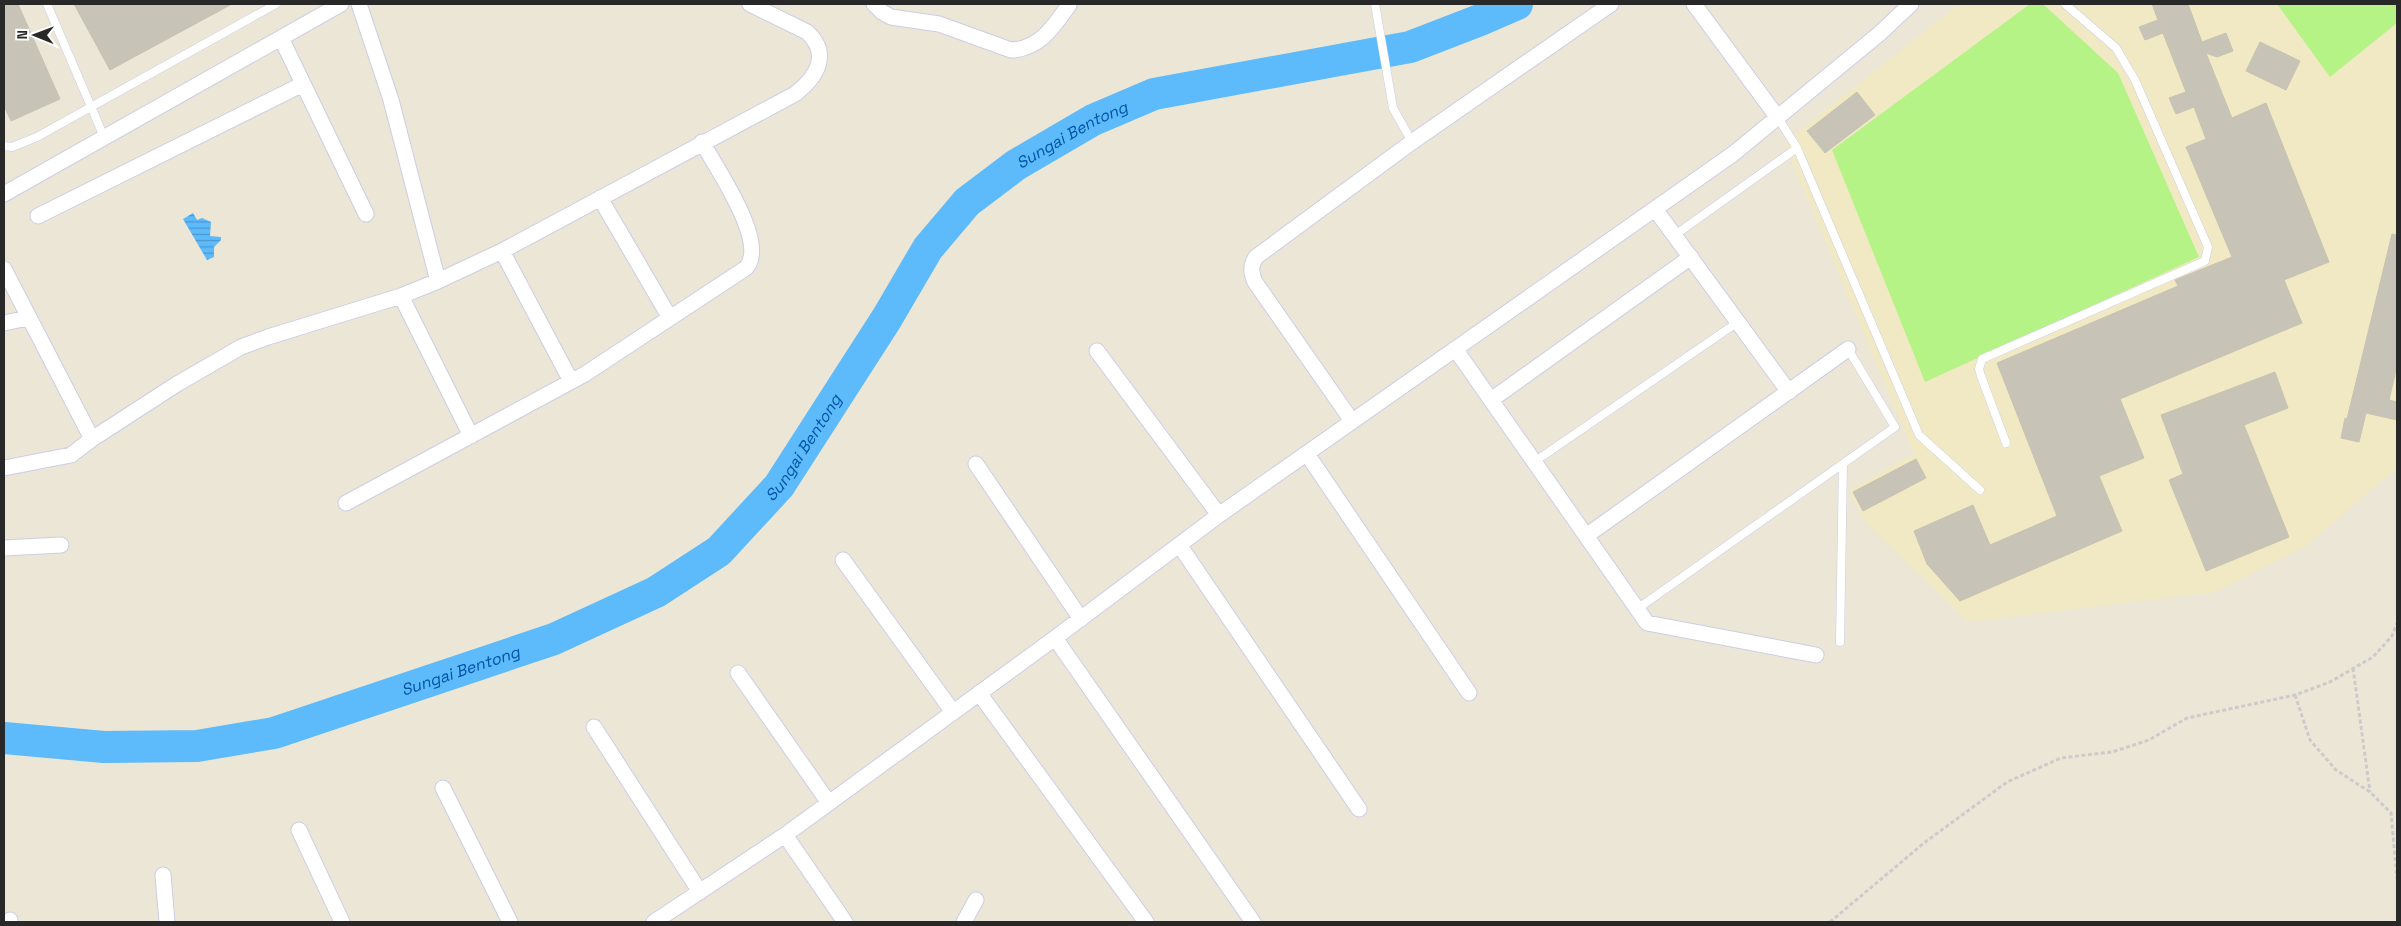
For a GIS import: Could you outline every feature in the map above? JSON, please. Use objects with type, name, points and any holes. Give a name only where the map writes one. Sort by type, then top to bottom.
[{"type":"street","points":[[4,194],[341,4]]},
{"type":"street","points":[[359,4],[392,100],[438,281]]},
{"type":"street","points":[[4,468],[71,455],[92,439],[177,384],[241,347],[401,296],[438,281],[502,251],[702,142],[795,94],[806,85],[816,72],[821,54],[814,39],[807,32],[750,4]]},
{"type":"street","points":[[874,4],[887,16],[939,24],[1011,50],[1024,47],[1045,37],[1069,4]]},
{"type":"street","points":[[1352,421],[1255,282],[1251,268],[1256,257],[1412,142],[1611,4]]},
{"type":"street","points":[[1694,4],[1778,118]]},
{"type":"street","points":[[654,922],[674,917],[700,892],[786,835],[1180,546],[1219,515],[1656,209],[1778,118],[1879,34],[1911,4]]},
{"type":"street","points":[[281,38],[366,214]]},
{"type":"street","points":[[38,216],[303,84]]},
{"type":"street","points":[[346,503],[571,381],[749,265],[753,248],[749,227],[702,142]]},
{"type":"street","points":[[600,198],[670,318]]},
{"type":"street","points":[[1656,209],[1789,392]]},
{"type":"street","points":[[502,251],[571,381]]},
{"type":"street","points":[[1491,400],[1691,257]]},
{"type":"street","points":[[4,269],[92,439]]},
{"type":"street","points":[[401,296],[471,436]]},
{"type":"street","points":[[4,323],[28,318]]},
{"type":"street","points":[[1586,536],[1848,349]]},
{"type":"street","points":[[1456,350],[1647,623],[1816,655]]},
{"type":"street","points":[[1097,351],[1219,515]]},
{"type":"street","points":[[1307,454],[1469,693]]},
{"type":"street","points":[[976,464],[1081,619]]},
{"type":"street","points":[[4,548],[61,545]]},
{"type":"street","points":[[1180,546],[1359,809]]},
{"type":"street","points":[[842,560],[953,712]]},
{"type":"street","points":[[1055,638],[1253,922]]},
{"type":"street","points":[[738,673],[829,803]]},
{"type":"street","points":[[979,693],[1146,922]]},
{"type":"street","points":[[594,727],[700,892]]},
{"type":"street","points":[[443,788],[510,922]]},
{"type":"street","points":[[299,830],[342,922]]},
{"type":"street","points":[[786,835],[845,922]]},
{"type":"street","points":[[163,875],[167,922]]},
{"type":"street","points":[[964,922],[976,900]]},
{"type":"lane","points":[[47,4],[93,106],[104,137]]},
{"type":"lane","points":[[4,146],[12,147],[24,144],[276,4]]},
{"type":"lane","points":[[1375,4],[1393,108],[1412,142]]},
{"type":"lane","points":[[2006,443],[1979,369],[1982,359],[2205,261],[2208,255],[2208,247],[2136,80],[2116,48],[2065,4]]},
{"type":"lane","points":[[1778,118],[1797,148],[1919,435],[1980,490]]},
{"type":"lane","points":[[1674,235],[1797,148]]},
{"type":"lane","points":[[1534,462],[1738,322]]},
{"type":"lane","points":[[1637,609],[1895,427],[1848,349]]},
{"type":"lane","points":[[1840,642],[1843,464]]},
{"type":"path","points":[[1830,922],[1924,843],[2007,782],[2061,758],[2112,752],[2150,740],[2187,718],[2295,694],[2330,682],[2373,657],[2392,636],[2397,623]]},
{"type":"path","points":[[2353,668],[2370,792]]},
{"type":"path","points":[[2295,694],[2310,740],[2336,770],[2370,792],[2391,813],[2397,879]]},
{"type":"shaded area","points":[[1959,4],[2397,4],[2397,468],[2307,545],[2216,592],[1968,622],[1864,521],[1849,490],[1914,454],[1784,143]]},
{"type":"green space","points":[[2030,4],[2043,4],[2118,73],[2199,257],[1925,382],[1832,150]]},
{"type":"green space","points":[[2277,4],[2397,4],[2397,23],[2330,77]]},
{"type":"water","points":[[193,213],[197,220],[202,218],[211,222],[210,236],[221,237],[221,240],[214,247],[214,257],[207,260],[183,219]]},
{"type":"building","points":[[4,4],[18,4],[60,99],[11,121],[4,106]]},
{"type":"building","points":[[74,4],[232,4],[110,70]]},
{"type":"building","points":[[2152,4],[2188,4],[2202,42],[2226,33],[2233,51],[2217,57],[2206,53],[2232,118],[2266,103],[2329,262],[2284,280],[2302,323],[2120,399],[2144,458],[2099,476],[2122,531],[1960,601],[1927,564],[1914,531],[1973,505],[1990,545],[2057,516],[1997,363],[2178,286],[2175,280],[2232,257],[2186,147],[2206,139],[2194,107],[2176,114],[2169,98],[2186,92],[2163,33],[2145,40],[2139,27],[2158,20]]},
{"type":"building","points":[[2260,42],[2300,61],[2286,90],[2246,71]]},
{"type":"building","points":[[1857,92],[1875,115],[1825,153],[1807,131]]},
{"type":"building","points":[[2392,234],[2397,235],[2397,366],[2389,400],[2397,402],[2397,420],[2366,413],[2359,442],[2341,438]]},
{"type":"building","points":[[2275,372],[2288,408],[2244,425],[2289,537],[2206,571],[2169,480],[2183,474],[2161,415]]},
{"type":"building","points":[[1916,459],[1926,478],[1863,511],[1853,492]]},
{"type":"waterway","name":"Sungai Bentong","points":[[4,738],[104,747],[197,746],[274,733],[554,639],[656,592],[719,551],[779,486],[887,318],[928,248],[967,202],[1016,165],[1093,120],[1154,94],[1410,47],[1517,4]]}]
